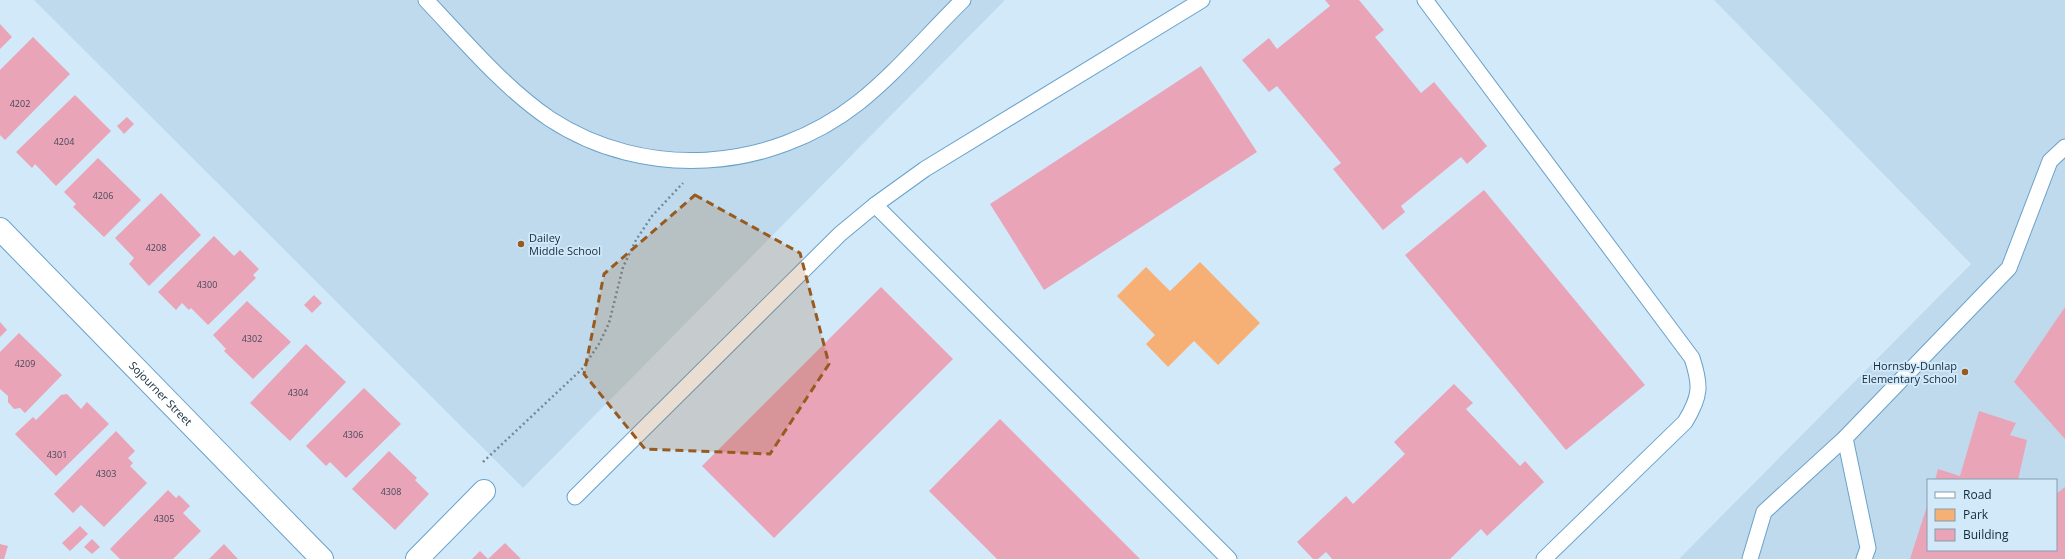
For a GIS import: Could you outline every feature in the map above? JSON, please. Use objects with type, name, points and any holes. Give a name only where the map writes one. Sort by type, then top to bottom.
[{"type":"street","name":"Sojourner Street","points":[[0,229],[322,559]]},
{"type":"street","points":[[417,559],[484,491]]},
{"type":"lane","points":[[426,0],[509,86],[529,104],[568,130],[590,140],[635,155],[686,162],[715,161],[761,152],[788,143],[814,131],[858,103],[963,0]]},
{"type":"lane","points":[[575,497],[840,234],[875,205],[925,169],[1202,0]]},
{"type":"lane","points":[[1425,0],[1692,358],[1697,372],[1700,388],[1695,405],[1686,422],[1544,559]]},
{"type":"lane","points":[[1750,559],[1764,512],[1845,438],[2009,268],[2050,161],[2065,147]]},
{"type":"lane","points":[[875,205],[1229,559]]},
{"type":"lane","points":[[1845,438],[1868,548],[1864,559]]},
{"type":"path","points":[[483,462],[582,369],[599,344],[609,323],[623,267],[636,240],[652,216],[678,188],[715,161]]},
{"type":"highlighted area","points":[[695,195],[800,253],[829,364],[770,454],[645,449],[584,374],[604,274]]},
{"type":"shaded area","name":"Dailey Middle School","points":[[34,0],[1005,0],[523,488]]},
{"type":"shaded area","points":[[1714,0],[2065,0],[2065,559],[1679,559],[1971,264]]},
{"type":"green space","points":[[1200,262],[1260,323],[1218,365],[1194,341],[1168,367],[1146,344],[1155,335],[1117,296],[1146,267],[1170,291]]},
{"type":"building","points":[[1325,0],[1359,0],[1384,30],[1375,37],[1421,93],[1434,82],[1487,146],[1467,164],[1461,157],[1401,206],[1405,212],[1383,230],[1333,169],[1341,163],[1277,86],[1269,92],[1242,60],[1269,38],[1277,49],[1330,6]]},
{"type":"building","points":[[0,24],[12,37],[0,49]]},
{"type":"building","points":[[33,37],[70,74],[5,140],[0,135],[0,70]]},
{"type":"building","points":[[1201,66],[1257,152],[1044,290],[990,204]]},
{"type":"building","points":[[75,95],[111,131],[56,186],[35,164],[32,168],[16,152]]},
{"type":"building","points":[[127,117],[134,124],[124,134],[117,126]]},
{"type":"building","points":[[98,158],[141,200],[104,237],[73,207],[76,204],[64,192]]},
{"type":"building","points":[[1484,190],[1645,385],[1566,450],[1405,255]]},
{"type":"building","points":[[161,193],[201,235],[149,286],[129,264],[134,258],[115,238]]},
{"type":"building","points":[[214,236],[234,256],[240,250],[259,269],[253,275],[256,278],[208,325],[191,308],[189,310],[182,303],[176,310],[158,292]]},
{"type":"building","points":[[881,287],[953,359],[774,538],[702,466]]},
{"type":"building","points":[[314,295],[322,303],[312,313],[304,305]]},
{"type":"building","points":[[247,301],[291,342],[253,379],[224,351],[226,349],[213,335]]},
{"type":"building","points":[[2065,307],[2065,439],[2014,382]]},
{"type":"building","points":[[0,322],[7,330],[0,337]]},
{"type":"building","points":[[19,333],[62,375],[25,413],[20,408],[14,409],[8,402],[8,396],[0,389],[0,352]]},
{"type":"building","points":[[306,344],[346,382],[290,441],[250,403]]},
{"type":"building","points":[[1454,384],[1473,403],[1466,409],[1520,466],[1525,461],[1544,482],[1487,536],[1481,529],[1450,559],[1332,559],[1326,552],[1318,559],[1313,559],[1297,542],[1346,496],[1353,504],[1405,454],[1394,442]]},
{"type":"building","points":[[364,388],[401,424],[346,478],[330,462],[326,466],[306,446]]},
{"type":"building","points":[[67,394],[81,409],[87,402],[109,424],[56,476],[15,434],[33,417],[36,420],[61,395]]},
{"type":"building","points":[[1979,411],[2016,423],[2010,435],[2027,440],[2018,479],[1935,479],[1938,469],[1960,476]]},
{"type":"building","points":[[1000,419],[1140,559],[997,559],[929,491]]},
{"type":"building","points":[[116,431],[135,451],[128,458],[133,463],[130,466],[147,483],[104,527],[81,505],[73,513],[54,494]]},
{"type":"building","points":[[389,451],[417,478],[415,480],[429,494],[395,530],[352,489]]},
{"type":"building","points":[[2065,487],[2065,559],[1910,559],[1927,506],[1927,551],[2057,551],[2057,493]]},
{"type":"building","points":[[168,490],[176,498],[179,495],[190,506],[183,513],[201,531],[173,559],[120,559],[110,549]]},
{"type":"building","points":[[80,526],[88,534],[70,551],[62,543]]},
{"type":"building","points":[[92,539],[100,547],[92,554],[84,547]]},
{"type":"building","points":[[505,543],[521,559],[488,559]]},
{"type":"building","points":[[0,544],[8,546],[4,559],[0,559]]},
{"type":"building","points":[[224,544],[238,559],[209,559]]},
{"type":"building","points":[[480,551],[488,559],[472,559]]},
{"type":"place","name":"Dailey Middle School","points":[[521,244]]},
{"type":"place","name":"Hornsby-Dunlap Elementary School","points":[[1965,372]]}]
